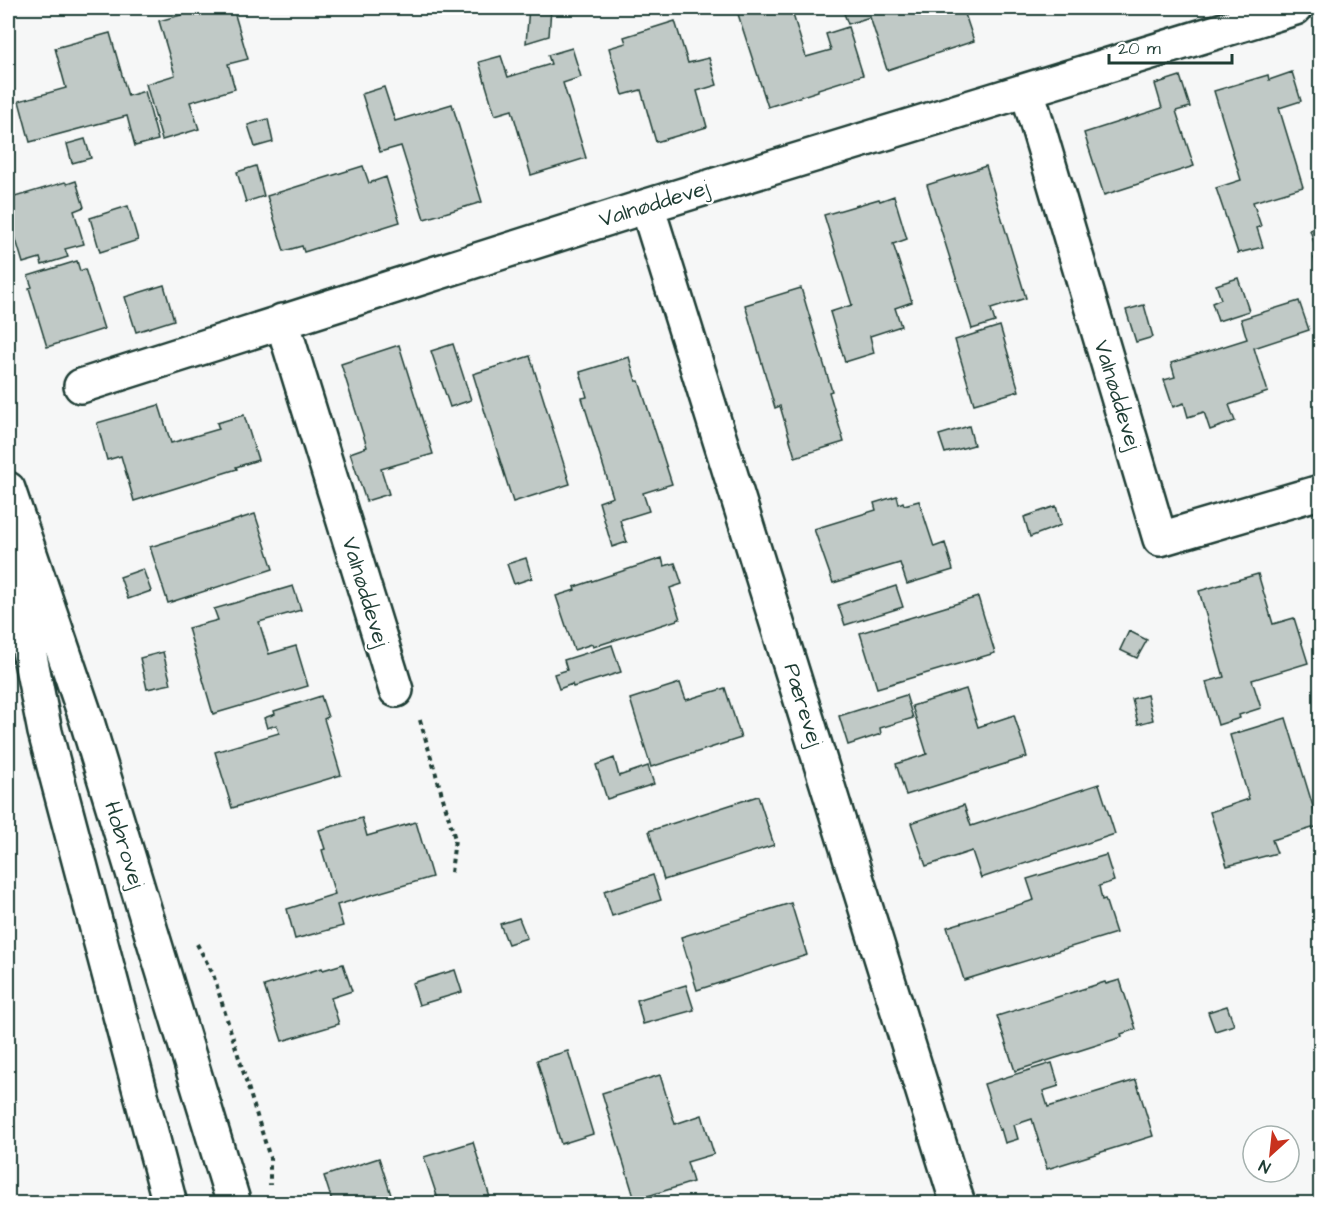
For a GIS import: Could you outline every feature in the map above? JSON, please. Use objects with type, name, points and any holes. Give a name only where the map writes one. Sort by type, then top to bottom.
[{"type":"street","name":"Valnøddevej","points":[[81,386],[647,206],[1027,90],[1232,17],[1295,8]]},
{"type":"street","name":"Valnøddevej","points":[[1027,90],[1160,539],[1320,492]]},
{"type":"street","name":"Pærevej","points":[[647,206],[958,1203]]},
{"type":"street","name":"Valnøddevej","points":[[282,321],[396,690]]},
{"type":"street","name":"Hobrovej","points":[[8,489],[86,718],[234,1203]]},
{"type":"street","name":"Hobrovej","points":[[8,544],[45,732],[171,1203]]},
{"type":"path","points":[[396,690],[422,721],[455,840],[451,873]]},
{"type":"building","points":[[206,8],[233,8],[248,59],[228,64],[235,89],[190,102],[199,129],[162,140],[146,84],[175,75],[159,21]]},
{"type":"building","points":[[529,8],[551,8],[549,36],[526,43]]},
{"type":"building","points":[[736,8],[791,8],[806,57],[831,50],[826,34],[848,27],[863,75],[768,107]]},
{"type":"building","points":[[842,8],[963,8],[974,41],[887,70],[870,17],[848,24]]},
{"type":"building","points":[[675,21],[688,63],[709,58],[717,85],[697,91],[707,127],[656,142],[641,90],[623,95],[609,48],[626,43],[624,37]]},
{"type":"building","points":[[110,33],[128,96],[145,91],[158,140],[135,146],[127,116],[30,142],[19,101],[66,88],[55,48]]},
{"type":"building","points":[[572,48],[581,77],[563,83],[586,158],[531,175],[512,110],[495,115],[479,62],[501,56],[508,77],[551,64],[548,55]]},
{"type":"building","points":[[1292,72],[1301,101],[1279,108],[1303,187],[1253,202],[1261,226],[1257,228],[1263,247],[1238,253],[1216,188],[1241,180],[1214,91],[1268,75],[1269,80]]},
{"type":"building","points":[[1180,76],[1190,107],[1176,111],[1194,166],[1104,195],[1084,133],[1162,108],[1155,84]]},
{"type":"building","points":[[384,87],[395,121],[452,104],[482,202],[424,219],[401,146],[380,152],[362,94]]},
{"type":"building","points":[[268,119],[273,142],[255,147],[248,125]]},
{"type":"building","points":[[85,139],[91,158],[72,163],[67,144]]},
{"type":"building","points":[[256,166],[264,196],[246,202],[237,172]]},
{"type":"building","points":[[363,166],[369,183],[386,177],[400,222],[304,252],[302,246],[284,251],[267,196]]},
{"type":"building","points":[[986,166],[1026,298],[991,309],[995,322],[972,329],[927,185]]},
{"type":"building","points":[[76,181],[84,207],[74,211],[84,244],[65,249],[68,257],[42,265],[40,258],[23,263],[8,213],[8,199],[65,182],[67,184]]},
{"type":"building","points":[[894,196],[907,239],[893,244],[912,302],[895,308],[901,326],[870,336],[874,353],[845,362],[830,312],[852,305],[824,215]]},
{"type":"building","points":[[128,206],[138,240],[100,252],[90,218]]},
{"type":"building","points":[[1320,227],[1320,251],[1317,252],[1310,230]]},
{"type":"building","points":[[1320,257],[1320,275],[1319,275],[1314,258]]},
{"type":"building","points":[[77,261],[80,271],[85,269],[104,329],[47,347],[29,288],[32,287],[28,276]]},
{"type":"building","points":[[1238,278],[1249,311],[1218,321],[1212,303],[1221,299],[1216,285]]},
{"type":"building","points":[[164,285],[174,320],[136,332],[125,297]]},
{"type":"building","points":[[801,288],[832,391],[829,392],[844,442],[795,457],[780,406],[775,408],[745,305]]},
{"type":"building","points":[[1299,301],[1309,330],[1254,348],[1268,392],[1229,405],[1235,421],[1210,430],[1204,412],[1188,417],[1184,403],[1173,407],[1164,380],[1175,377],[1171,363],[1247,339],[1241,319]]},
{"type":"building","points":[[1144,305],[1153,337],[1136,342],[1126,310]]},
{"type":"building","points":[[1000,326],[1019,391],[974,404],[955,340]]},
{"type":"building","points":[[453,344],[471,400],[450,407],[431,351]]},
{"type":"building","points":[[399,345],[433,454],[381,469],[389,494],[366,501],[350,453],[367,447],[341,364]]},
{"type":"building","points":[[530,356],[570,484],[513,502],[473,374]]},
{"type":"building","points":[[629,357],[672,484],[643,493],[649,511],[620,520],[627,542],[612,547],[599,502],[613,497],[582,398],[587,397],[580,372]]},
{"type":"building","points":[[159,405],[171,443],[219,429],[217,423],[244,415],[258,460],[236,467],[237,469],[134,501],[121,456],[107,460],[97,423]]},
{"type":"building","points":[[969,426],[974,445],[945,453],[939,435]]},
{"type":"building","points":[[897,496],[899,504],[919,501],[934,547],[945,543],[953,570],[907,584],[900,563],[833,583],[814,529],[876,510],[874,503]]},
{"type":"building","points":[[1056,506],[1061,525],[1030,537],[1024,517]]},
{"type":"building","points":[[255,514],[273,569],[168,603],[150,547]]},
{"type":"building","points":[[526,558],[532,578],[514,584],[507,564]]},
{"type":"building","points":[[662,558],[664,566],[675,563],[682,584],[670,588],[680,619],[593,647],[592,644],[574,650],[556,596],[575,590],[574,587]]},
{"type":"building","points":[[143,569],[151,591],[128,599],[120,577]]},
{"type":"building","points":[[1258,574],[1273,624],[1294,618],[1308,663],[1252,680],[1261,708],[1218,725],[1206,682],[1224,677],[1199,591]]},
{"type":"building","points":[[293,586],[301,610],[259,622],[269,654],[296,646],[308,686],[213,714],[188,628],[218,620],[214,609]]},
{"type":"building","points":[[896,586],[903,607],[845,625],[838,605]]},
{"type":"building","points":[[978,597],[995,653],[877,688],[860,633]]},
{"type":"building","points":[[1129,631],[1147,640],[1137,658],[1120,650]]},
{"type":"building","points":[[612,645],[621,672],[559,689],[554,674],[567,670],[564,660]]},
{"type":"building","points":[[163,652],[171,684],[147,689],[140,658]]},
{"type":"building","points":[[680,683],[686,700],[725,688],[741,738],[651,767],[630,699]]},
{"type":"building","points":[[966,689],[978,727],[1014,715],[1027,757],[906,795],[896,764],[927,754],[912,706]]},
{"type":"building","points":[[906,695],[913,718],[880,728],[881,734],[848,745],[839,716]]},
{"type":"building","points":[[1147,695],[1153,720],[1138,724],[1132,699]]},
{"type":"building","points":[[321,696],[328,717],[324,719],[341,775],[232,808],[215,752],[279,733],[277,725],[267,728],[264,718],[275,714],[274,711]]},
{"type":"building","points":[[1286,718],[1319,826],[1272,840],[1277,853],[1227,866],[1210,812],[1249,799],[1230,735]]},
{"type":"building","points":[[614,758],[619,776],[648,766],[654,784],[607,799],[596,765]]},
{"type":"building","points":[[1099,784],[1115,834],[981,878],[972,851],[926,866],[911,823],[964,805],[971,826]]},
{"type":"building","points":[[758,796],[774,845],[664,880],[649,831]]},
{"type":"building","points":[[362,818],[367,836],[416,822],[432,877],[337,905],[343,926],[295,939],[287,909],[335,894],[322,850],[325,849],[319,830]]},
{"type":"building","points":[[1106,855],[1114,881],[1099,886],[1102,900],[1105,899],[1116,933],[964,980],[947,927],[1034,900],[1027,879]]},
{"type":"building","points":[[653,875],[661,900],[612,916],[604,891]]},
{"type":"building","points":[[791,903],[807,955],[697,990],[681,937]]},
{"type":"building","points":[[519,918],[527,938],[508,944],[500,924]]},
{"type":"building","points":[[343,964],[352,991],[331,998],[339,1024],[282,1041],[264,986]]},
{"type":"building","points":[[455,970],[462,992],[419,1005],[412,983]]},
{"type":"building","points":[[1120,980],[1136,1029],[1121,1034],[1122,1037],[1015,1071],[997,1016],[1105,982],[1106,984]]},
{"type":"building","points":[[686,985],[694,1010],[643,1024],[637,1000]]},
{"type":"building","points":[[1227,1006],[1234,1025],[1215,1031],[1208,1012]]},
{"type":"building","points":[[568,1051],[593,1134],[561,1144],[537,1060]]},
{"type":"building","points":[[1052,1063],[1059,1086],[1043,1091],[1048,1107],[1136,1080],[1153,1136],[1047,1169],[1032,1119],[1014,1125],[1018,1139],[1005,1143],[984,1084]]},
{"type":"building","points":[[660,1075],[675,1124],[702,1115],[714,1154],[687,1162],[693,1182],[635,1200],[602,1093]]},
{"type":"building","points":[[473,1142],[492,1204],[424,1204],[438,1199],[424,1157]]},
{"type":"building","points":[[379,1158],[394,1204],[333,1204],[324,1176]]}]
